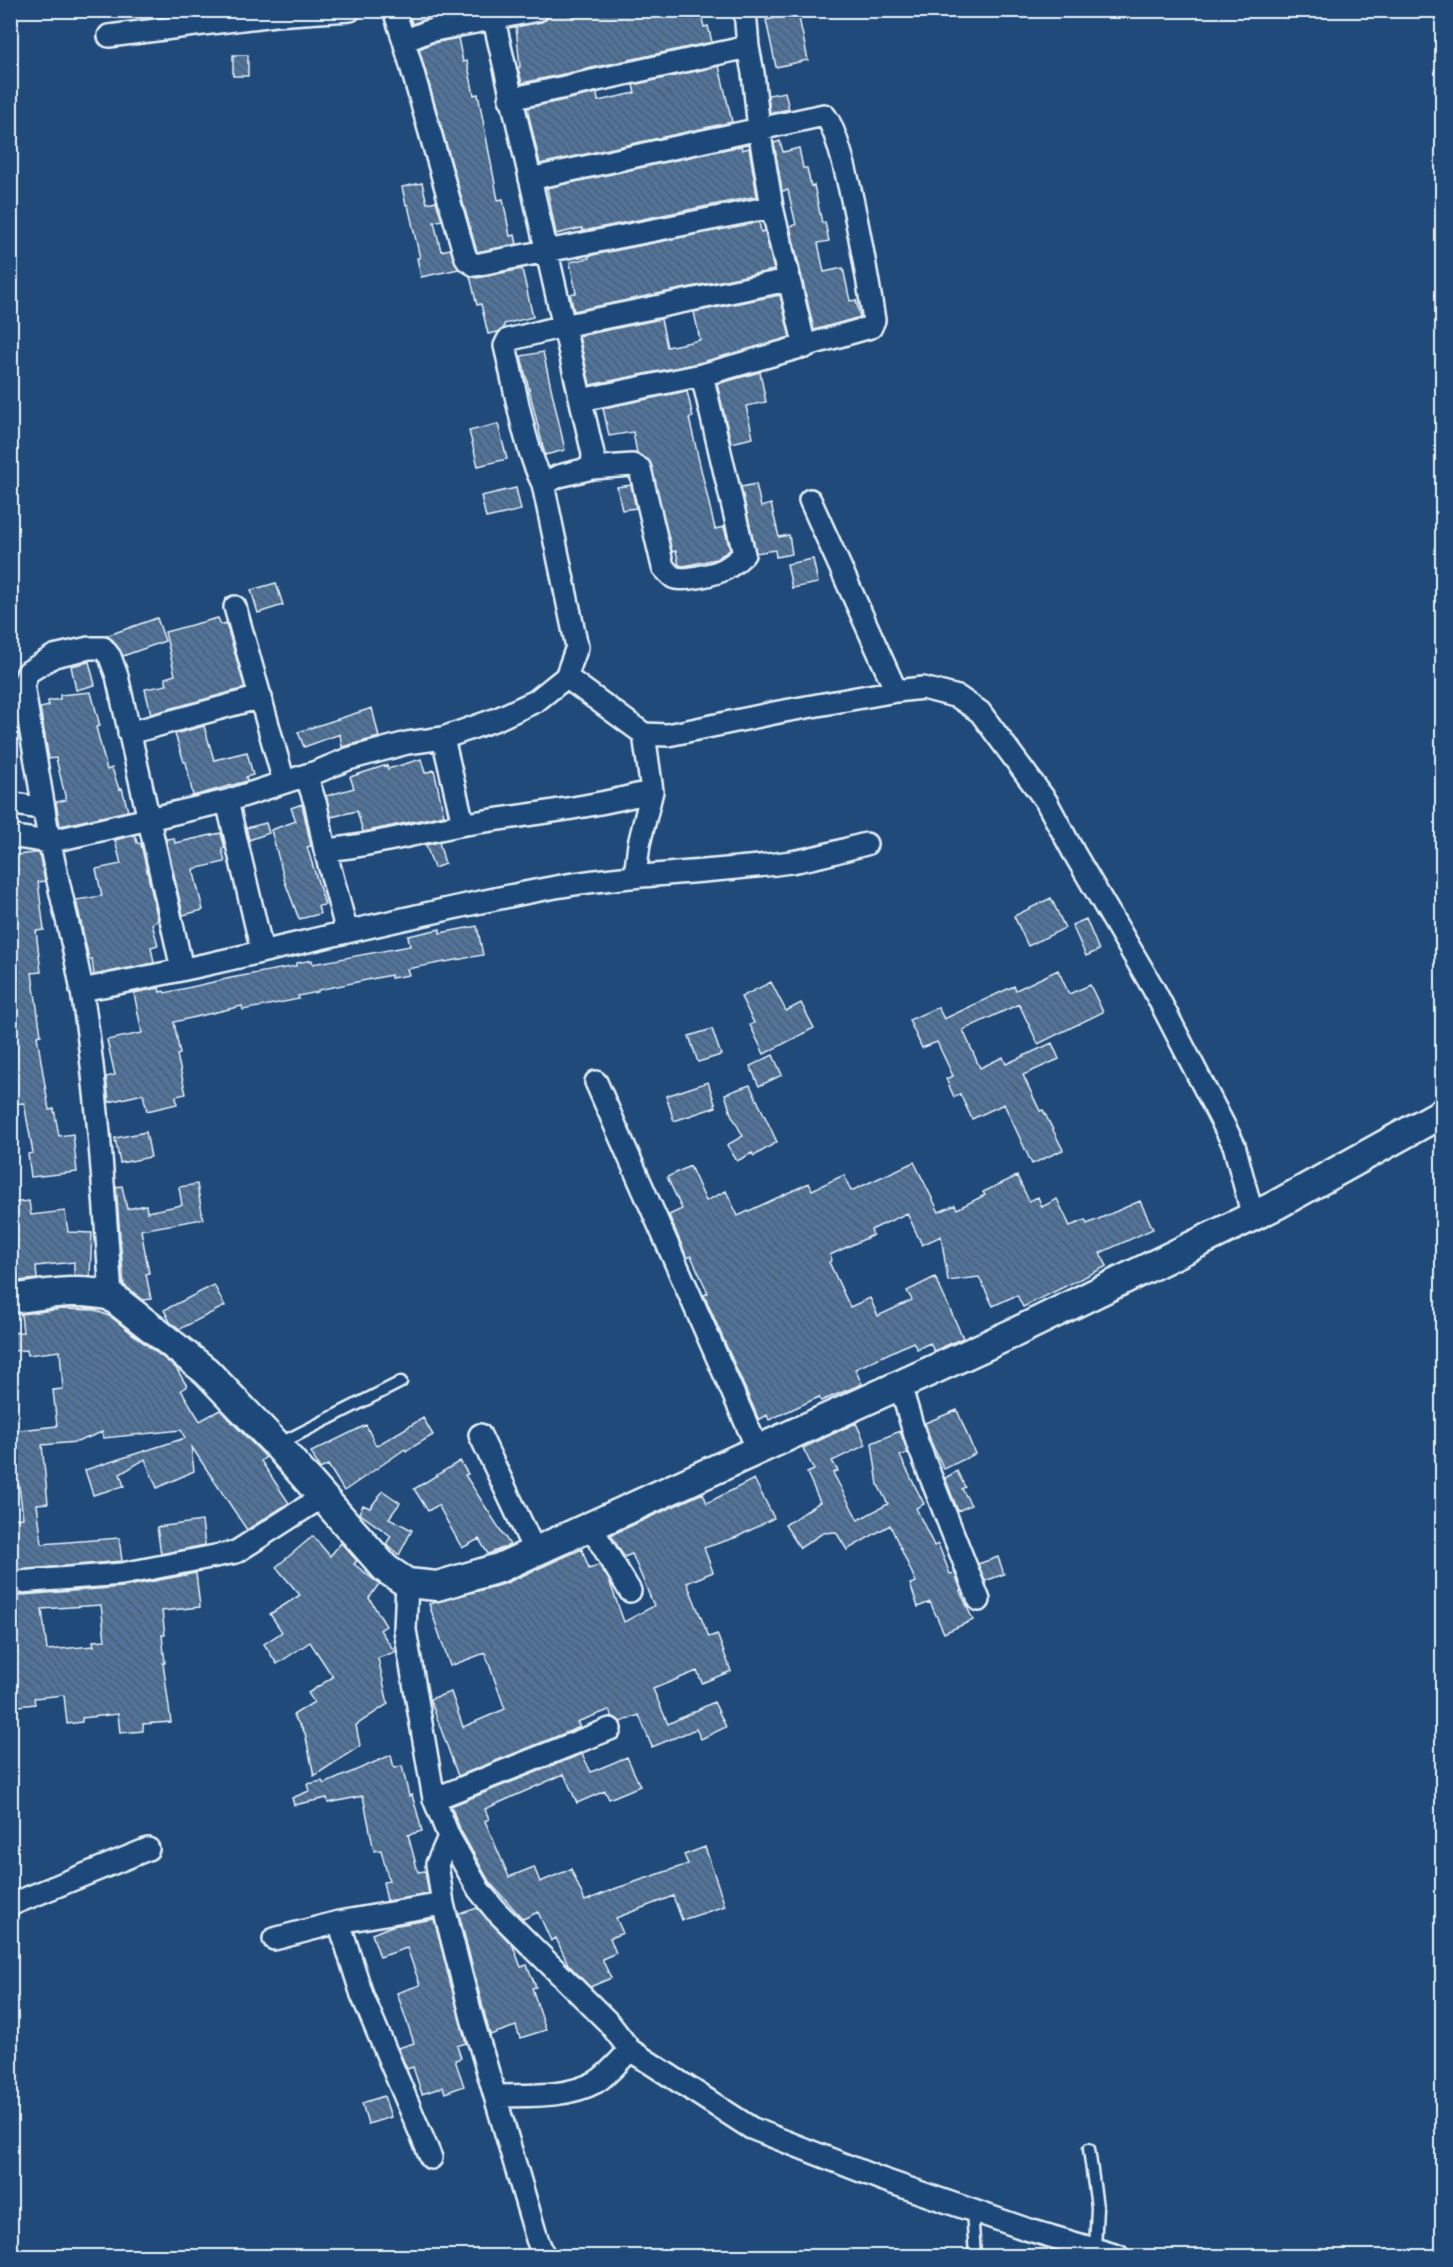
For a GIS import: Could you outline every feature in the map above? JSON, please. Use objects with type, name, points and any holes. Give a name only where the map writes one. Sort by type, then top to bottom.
[{"type":"street","points":[[109,36],[232,16],[350,10]]},
{"type":"street","points":[[394,10],[405,41],[467,260],[475,265],[772,207]]},
{"type":"street","points":[[405,41],[429,31],[538,10]]},
{"type":"street","points":[[745,10],[759,129],[772,207],[805,347]]},
{"type":"street","points":[[494,20],[510,99],[593,454],[591,468]]},
{"type":"street","points":[[510,99],[748,47]]},
{"type":"street","points":[[530,179],[824,115],[829,118],[836,138],[862,244],[873,324],[868,328],[702,375],[581,400]]},
{"type":"street","points":[[10,836],[48,842],[227,801],[367,754],[407,743],[443,738],[497,719],[536,701],[566,677],[577,647],[543,484],[530,447],[507,340],[563,326],[788,280]]},
{"type":"street","points":[[543,484],[559,476],[591,468],[632,465],[640,469],[663,567],[672,577],[680,579],[699,577],[723,570],[735,562],[744,554],[702,375]]},
{"type":"street","points":[[810,500],[896,691]]},
{"type":"street","points":[[235,607],[284,782]]},
{"type":"street","points":[[111,1296],[99,1123],[81,990],[48,842],[23,685],[28,672],[54,656],[89,648],[103,648],[110,657],[117,676],[182,969]]},
{"type":"street","points":[[566,677],[644,734],[668,735],[896,691],[923,688],[958,697],[980,712],[1032,780],[1153,988],[1234,1145],[1252,1217]]},
{"type":"street","points":[[129,733],[261,697]]},
{"type":"street","points":[[634,876],[652,791],[644,734]]},
{"type":"street","points":[[443,738],[463,824]]},
{"type":"street","points":[[306,775],[316,806],[347,932]]},
{"type":"street","points":[[325,850],[392,840],[463,824],[625,799],[652,791]]},
{"type":"street","points":[[227,801],[262,951]]},
{"type":"street","points":[[10,803],[44,809]]},
{"type":"street","points":[[81,990],[396,922],[440,910],[559,886],[634,876],[794,862],[867,844]]},
{"type":"street","points":[[596,1082],[758,1450]]},
{"type":"street","points":[[10,1299],[74,1292],[111,1296],[206,1371],[277,1445],[386,1569],[407,1583],[437,1586],[499,1568],[1018,1331],[1252,1217],[1441,1116]]},
{"type":"street","points":[[900,1385],[917,1442],[979,1600]]},
{"type":"street","points":[[480,1435],[535,1552]]},
{"type":"street","points":[[10,1586],[19,1582],[122,1574],[236,1552],[322,1497]]},
{"type":"street","points":[[591,1527],[630,1591]]},
{"type":"street","points":[[407,1583],[405,1630],[434,1799],[449,1838],[479,1890],[495,1910],[609,2023],[630,2050],[751,2128],[881,2179],[1118,2256]]},
{"type":"street","points":[[434,1799],[610,1729]]},
{"type":"street","points":[[449,1838],[437,1864],[443,1904],[472,2018],[544,2256]]},
{"type":"street","points":[[10,1905],[148,1849]]},
{"type":"street","points":[[274,1939],[339,1922],[443,1904]]},
{"type":"street","points":[[339,1922],[362,1995],[431,2158]]},
{"type":"street","points":[[496,2096],[545,2095],[578,2090],[598,2081],[630,2050]]},
{"type":"lane","points":[[277,1445],[401,1382]]},
{"type":"lane","points":[[1089,2149],[1097,2207],[1095,2250]]},
{"type":"lane","points":[[972,2210],[975,2256]]},
{"type":"building","points":[[408,10],[452,10],[453,13],[412,24]]},
{"type":"building","points":[[550,10],[571,10],[572,17],[602,10],[700,10],[704,27],[708,26],[712,42],[522,83],[518,68],[520,67],[516,27],[547,19]]},
{"type":"building","points":[[798,13],[808,60],[776,67],[766,20]]},
{"type":"building","points":[[458,38],[463,62],[467,61],[474,95],[478,94],[498,200],[503,199],[510,236],[515,235],[517,244],[477,252],[419,49],[433,43]]},
{"type":"building","points":[[233,55],[248,55],[248,76],[233,76]]},
{"type":"building","points":[[719,66],[732,122],[540,164],[527,108],[597,93],[598,101],[635,93],[633,85]]},
{"type":"building","points":[[785,92],[789,109],[770,113],[768,95]]},
{"type":"building","points":[[780,141],[783,152],[799,148],[803,168],[807,168],[811,186],[814,185],[822,223],[825,222],[829,241],[818,243],[824,272],[843,268],[850,301],[856,300],[860,317],[814,330],[790,226],[796,225],[788,190],[782,191],[774,143]]},
{"type":"building","points":[[741,146],[742,150],[749,148],[757,196],[583,231],[582,228],[556,234],[547,188]]},
{"type":"building","points":[[422,183],[427,203],[436,201],[442,220],[434,222],[441,251],[450,249],[459,269],[421,277],[417,258],[420,258],[402,187]]},
{"type":"building","points":[[759,222],[761,232],[765,231],[774,270],[574,311],[570,294],[576,293],[570,262],[589,258],[588,256]]},
{"type":"building","points":[[522,269],[533,317],[504,324],[504,328],[498,332],[488,334],[481,304],[477,305],[470,276],[477,278]]},
{"type":"building","points":[[780,295],[790,337],[699,363],[590,385],[579,336],[661,319],[667,347],[700,340],[694,312]]},
{"type":"building","points":[[543,352],[565,450],[545,455],[521,356]]},
{"type":"building","points":[[760,372],[766,402],[746,406],[753,438],[731,443],[717,384]]},
{"type":"building","points":[[687,391],[693,417],[689,418],[715,529],[724,527],[730,550],[716,559],[684,566],[679,565],[676,551],[672,552],[650,462],[637,453],[633,432],[609,436],[603,408]]},
{"type":"building","points":[[498,424],[507,459],[478,466],[469,431]]},
{"type":"building","points":[[756,484],[761,507],[771,504],[779,537],[789,535],[792,554],[776,557],[775,550],[756,553],[741,487]]},
{"type":"building","points":[[631,485],[636,508],[622,510],[617,487]]},
{"type":"building","points":[[516,488],[521,510],[486,518],[481,496]]},
{"type":"building","points":[[813,559],[818,583],[792,588],[787,564]]},
{"type":"building","points":[[276,583],[283,605],[258,613],[251,590]]},
{"type":"building","points":[[157,618],[165,641],[123,656],[113,640],[106,636]]},
{"type":"building","points":[[218,618],[221,625],[226,623],[245,688],[151,714],[145,689],[167,685],[165,678],[175,675],[165,632]]},
{"type":"building","points":[[89,662],[95,685],[76,690],[71,666]]},
{"type":"building","points":[[91,692],[100,726],[96,727],[107,770],[112,768],[119,789],[122,788],[128,811],[60,826],[56,802],[66,800],[56,758],[49,759],[40,708],[49,706],[48,701],[60,699],[60,695]]},
{"type":"building","points":[[372,708],[379,737],[342,747],[340,734],[304,747],[298,732]]},
{"type":"building","points":[[204,726],[214,760],[247,752],[253,775],[246,777],[247,781],[193,796],[186,762],[184,762],[175,734]]},
{"type":"building","points":[[421,759],[425,773],[434,770],[444,815],[363,832],[357,811],[331,817],[326,796],[354,788],[350,777],[387,765],[388,769]]},
{"type":"building","points":[[302,804],[311,846],[307,847],[325,905],[318,906],[320,914],[299,919],[285,882],[271,830],[296,821],[291,808]]},
{"type":"building","points":[[266,823],[269,833],[249,840],[246,828]]},
{"type":"building","points":[[221,833],[225,848],[222,849],[225,862],[193,869],[203,910],[183,915],[166,839],[174,838],[175,843]]},
{"type":"building","points":[[135,835],[137,843],[141,844],[158,920],[152,924],[158,945],[151,947],[154,963],[94,975],[76,900],[102,896],[96,869],[121,864],[115,840]]},
{"type":"building","points":[[439,842],[445,864],[434,868],[426,845]]},
{"type":"building","points":[[39,853],[45,881],[38,882],[44,930],[36,931],[41,972],[32,973],[41,1035],[37,1036],[49,1110],[54,1109],[59,1136],[73,1134],[77,1172],[31,1177],[28,1154],[33,1153],[24,1103],[10,1104],[10,1018],[14,1017],[10,991],[10,935],[14,934],[10,902],[10,858],[16,857],[15,855]]},
{"type":"building","points":[[1051,898],[1065,928],[1028,946],[1014,916]]},
{"type":"building","points":[[1086,919],[1099,950],[1086,956],[1072,925]]},
{"type":"building","points":[[477,926],[483,955],[407,969],[409,975],[391,978],[391,975],[318,990],[318,992],[298,996],[299,999],[243,1010],[242,1006],[174,1022],[180,1054],[177,1055],[186,1094],[176,1096],[177,1104],[147,1111],[143,1094],[109,1102],[106,1077],[115,1075],[107,1040],[142,1033],[134,993],[159,988],[160,992],[165,993],[296,966],[296,963],[312,960],[313,964],[410,946],[408,936],[440,929],[440,933]]},
{"type":"building","points":[[1058,970],[1069,994],[1090,985],[1103,1012],[1038,1044],[1019,1004],[963,1030],[980,1068],[1003,1057],[1006,1064],[1052,1043],[1059,1059],[1023,1075],[1040,1111],[1043,1110],[1063,1150],[1032,1164],[1004,1104],[972,1119],[960,1094],[954,1097],[946,1079],[953,1076],[937,1042],[922,1048],[909,1020],[938,1007],[944,1019],[1014,986],[1016,990]]},
{"type":"building","points":[[771,982],[786,1011],[801,1003],[814,1028],[764,1054],[750,1025],[754,1023],[741,997]]},
{"type":"building","points":[[712,1029],[721,1055],[698,1062],[689,1036]]},
{"type":"building","points":[[773,1055],[782,1075],[759,1086],[750,1066]]},
{"type":"building","points":[[708,1082],[716,1107],[674,1121],[666,1096]]},
{"type":"building","points":[[750,1085],[777,1142],[754,1156],[752,1153],[737,1161],[727,1145],[743,1136],[731,1114],[725,1094]]},
{"type":"building","points":[[146,1132],[151,1157],[120,1163],[115,1138]]},
{"type":"building","points":[[914,1162],[939,1212],[955,1205],[957,1209],[985,1195],[983,1192],[1017,1176],[1029,1201],[1038,1197],[1042,1207],[1057,1199],[1070,1226],[1085,1220],[1087,1224],[1140,1201],[1153,1229],[1100,1253],[1107,1266],[1023,1307],[1017,1295],[993,1306],[979,1277],[948,1281],[941,1236],[922,1245],[907,1213],[871,1230],[873,1235],[830,1255],[832,1260],[829,1262],[850,1307],[870,1298],[878,1316],[912,1300],[907,1291],[935,1277],[963,1338],[934,1351],[930,1343],[917,1349],[913,1342],[855,1369],[862,1384],[821,1401],[819,1397],[769,1420],[767,1415],[759,1420],[704,1295],[708,1293],[691,1256],[687,1258],[669,1215],[682,1209],[667,1177],[690,1166],[706,1201],[726,1191],[738,1216],[809,1183],[812,1190],[844,1175],[851,1191]]},
{"type":"building","points":[[197,1184],[203,1219],[141,1230],[151,1299],[143,1300],[124,1285],[116,1187],[122,1186],[127,1209],[146,1205],[147,1212],[182,1205],[179,1187]]},
{"type":"building","points":[[29,1201],[31,1215],[65,1211],[68,1232],[92,1233],[90,1276],[74,1275],[74,1262],[36,1266],[37,1279],[18,1281],[10,1203]]},
{"type":"building","points":[[214,1285],[225,1306],[180,1329],[170,1322],[164,1310]]},
{"type":"building","points":[[62,1309],[95,1310],[111,1317],[176,1368],[187,1386],[181,1390],[200,1421],[220,1410],[266,1457],[261,1461],[289,1503],[247,1530],[191,1446],[194,1471],[157,1488],[145,1459],[120,1474],[124,1486],[93,1495],[85,1470],[185,1438],[181,1430],[104,1438],[102,1432],[77,1442],[42,1445],[48,1503],[37,1504],[42,1544],[119,1538],[122,1561],[10,1571],[10,1519],[23,1518],[19,1485],[10,1486],[10,1431],[57,1426],[53,1390],[63,1389],[60,1351],[28,1355],[27,1350],[10,1351],[10,1333],[23,1332],[21,1314]]},
{"type":"building","points":[[957,1410],[975,1454],[944,1469],[925,1423]]},
{"type":"building","points":[[423,1418],[433,1435],[406,1451],[405,1449],[344,1491],[328,1465],[320,1469],[311,1452],[366,1425],[376,1446]]},
{"type":"building","points":[[856,1423],[866,1445],[832,1461],[838,1471],[833,1473],[858,1520],[888,1504],[878,1485],[872,1443],[900,1431],[908,1453],[900,1456],[924,1504],[916,1508],[934,1546],[938,1544],[950,1574],[955,1573],[973,1620],[944,1633],[930,1602],[918,1607],[910,1584],[916,1582],[890,1525],[847,1550],[836,1532],[823,1533],[800,1548],[785,1525],[820,1502],[807,1473],[814,1470],[803,1448]]},
{"type":"building","points":[[460,1461],[468,1474],[465,1475],[510,1545],[488,1554],[479,1539],[462,1548],[438,1505],[428,1511],[414,1489]]},
{"type":"building","points":[[957,1471],[965,1487],[962,1489],[971,1505],[958,1511],[945,1478]]},
{"type":"building","points":[[754,1479],[774,1518],[737,1537],[704,1548],[713,1572],[687,1583],[709,1637],[717,1634],[731,1671],[702,1683],[697,1671],[653,1689],[668,1724],[714,1702],[726,1727],[701,1739],[696,1729],[652,1747],[639,1715],[621,1722],[612,1716],[609,1710],[577,1722],[580,1727],[458,1776],[430,1699],[451,1692],[463,1727],[505,1709],[485,1653],[450,1666],[429,1604],[504,1584],[582,1549],[589,1569],[599,1565],[609,1580],[624,1622],[654,1606],[632,1554],[624,1557],[611,1535],[703,1493],[707,1503]]},
{"type":"building","points":[[383,1491],[400,1503],[389,1518],[412,1530],[399,1555],[386,1544],[391,1536],[359,1513],[363,1505],[370,1508]]},
{"type":"building","points":[[202,1521],[205,1545],[161,1554],[157,1527]]},
{"type":"building","points":[[313,1536],[330,1556],[341,1543],[357,1561],[354,1564],[379,1584],[369,1598],[386,1626],[380,1630],[395,1652],[378,1658],[388,1704],[356,1725],[360,1746],[314,1776],[305,1733],[293,1715],[314,1702],[308,1693],[333,1677],[310,1642],[277,1664],[264,1644],[282,1632],[270,1614],[300,1595],[276,1567]]},
{"type":"building","points":[[998,1557],[1004,1574],[985,1581],[978,1564]]},
{"type":"building","points":[[196,1573],[200,1607],[162,1611],[165,1635],[162,1635],[165,1663],[163,1663],[171,1722],[143,1724],[143,1731],[120,1733],[118,1714],[82,1718],[82,1722],[67,1724],[64,1695],[34,1698],[35,1704],[10,1707],[10,1597],[123,1587]],"holes":[[[101,1605],[105,1640],[93,1641],[94,1646],[47,1650],[42,1609]]]},
{"type":"building","points":[[582,1754],[591,1772],[627,1757],[640,1786],[609,1799],[605,1791],[577,1803],[564,1774],[485,1809],[489,1819],[485,1821],[509,1877],[534,1867],[540,1882],[571,1869],[585,1901],[688,1864],[684,1855],[705,1847],[725,1906],[682,1920],[673,1896],[616,1918],[623,1933],[610,1938],[616,1953],[602,1959],[611,1978],[590,1987],[568,1964],[556,1938],[551,1941],[538,1912],[523,1919],[490,1883],[461,1831],[451,1806]]},
{"type":"building","points":[[391,1755],[394,1768],[402,1766],[409,1796],[412,1795],[417,1812],[422,1831],[408,1835],[418,1872],[425,1871],[429,1894],[387,1901],[383,1882],[389,1881],[381,1850],[374,1851],[363,1796],[328,1803],[327,1798],[294,1805],[292,1798],[309,1791],[307,1784],[322,1781],[324,1784]]},
{"type":"building","points":[[477,1908],[513,1946],[521,1967],[527,1965],[536,1987],[532,1988],[546,2030],[520,2038],[516,2026],[490,2035],[459,1914]]},
{"type":"building","points":[[434,1919],[466,2043],[457,2046],[461,2058],[455,2060],[464,2086],[445,2093],[443,2087],[422,2094],[413,2067],[407,2069],[398,2048],[414,2043],[397,1993],[420,1985],[407,1948],[380,1957],[372,1934],[392,1926]]},
{"type":"building","points":[[384,2096],[391,2117],[368,2124],[362,2103]]}]
